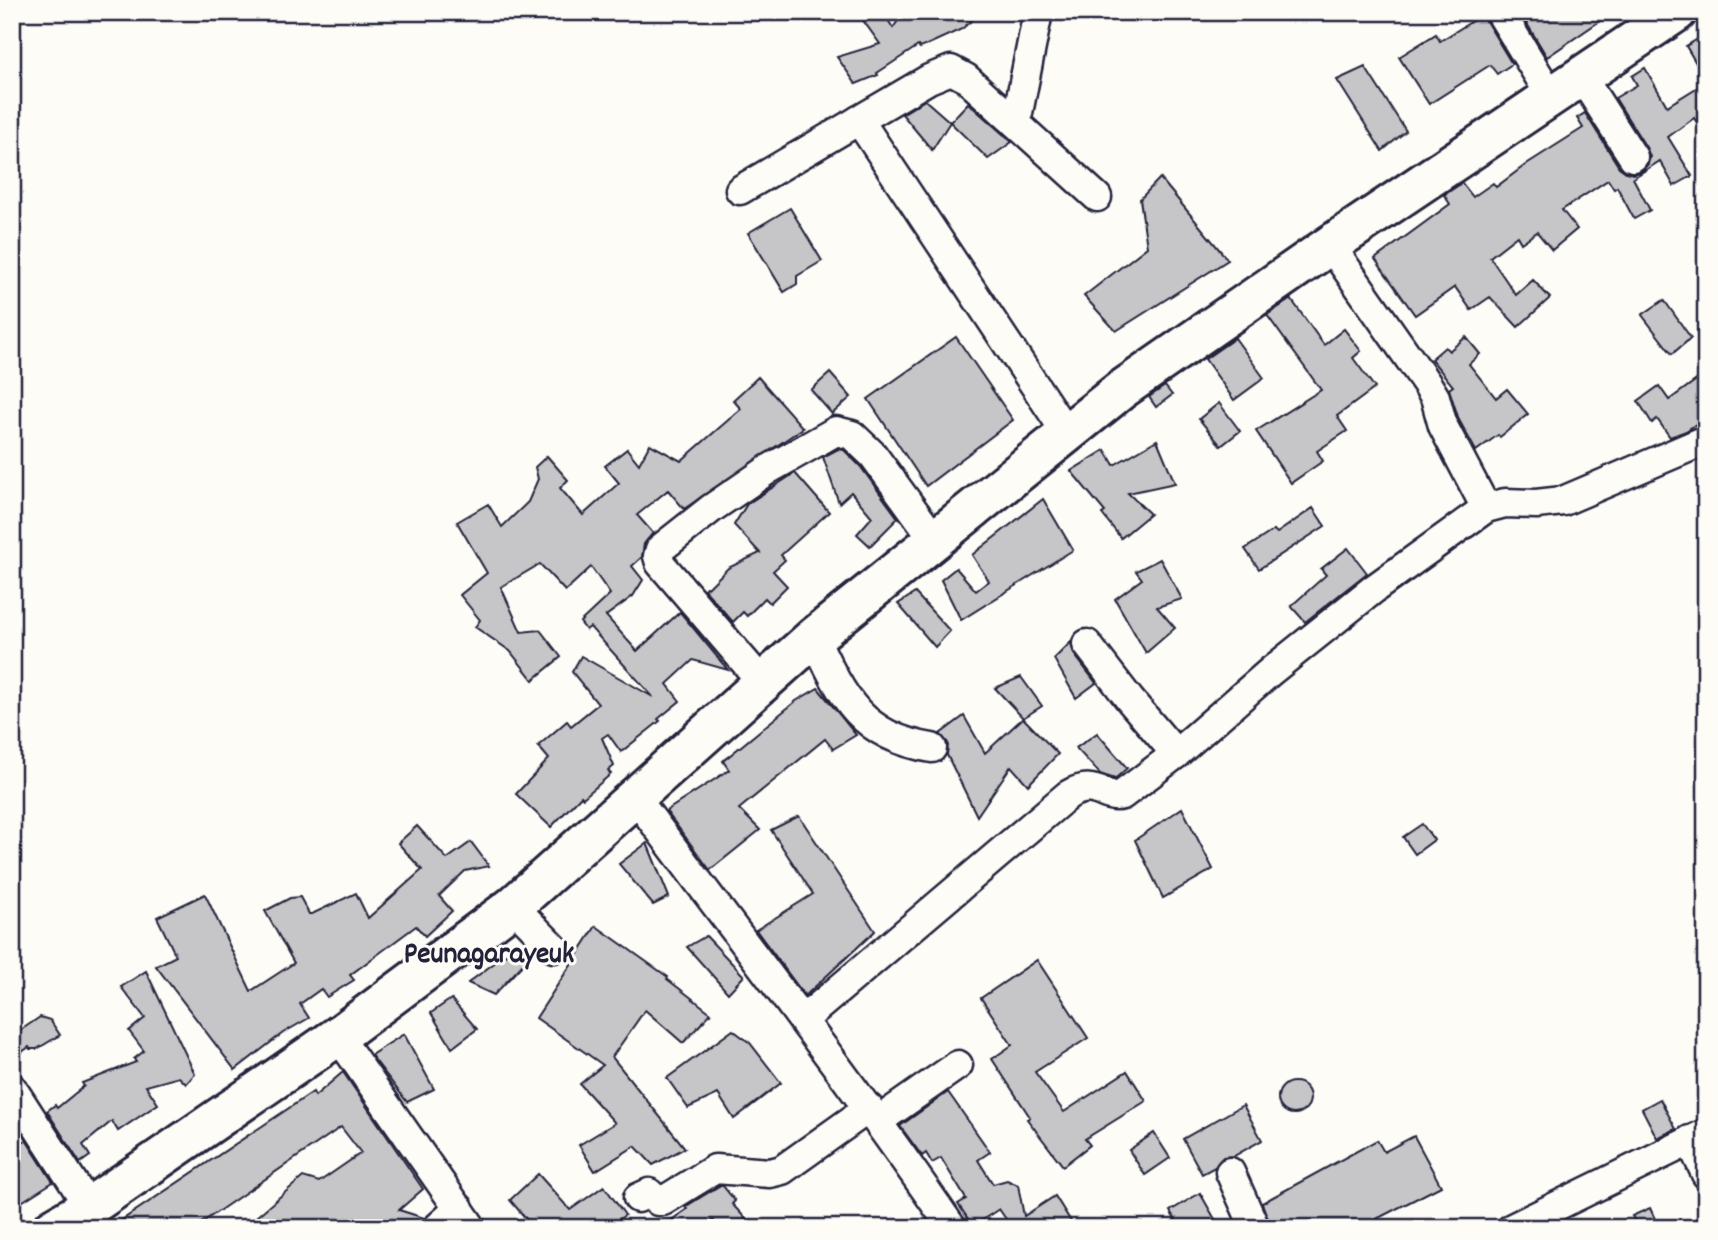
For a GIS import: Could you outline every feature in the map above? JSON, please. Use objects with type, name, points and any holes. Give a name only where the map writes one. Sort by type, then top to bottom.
[{"type":"highway","points":[[53,1228],[89,1207],[338,1036],[513,906],[814,637],[1121,390],[1677,12]]},
{"type":"street","points":[[1016,123],[1038,12]]},
{"type":"street","points":[[1500,12],[1633,157]]},
{"type":"street","points":[[740,190],[929,79],[951,70],[984,93],[1097,197]]},
{"type":"street","points":[[859,120],[1067,434]]},
{"type":"street","points":[[1331,245],[1435,397],[1443,426],[1486,508]]},
{"type":"street","points":[[762,682],[660,563],[660,549],[712,508],[769,469],[836,430],[852,435],[866,447],[935,540]]},
{"type":"street","points":[[804,1019],[1068,795],[1089,787],[1119,796],[1176,754],[1271,671],[1364,596],[1486,508],[1505,503],[1536,505],[1563,501],[1706,440]]},
{"type":"street","points":[[814,637],[836,685],[865,719],[881,732],[898,740],[932,748]]},
{"type":"street","points":[[1087,644],[1176,754]]},
{"type":"street","points":[[635,797],[773,983],[804,1019],[864,1117],[952,1228]]},
{"type":"street","points":[[513,906],[554,948]]},
{"type":"street","points":[[338,1036],[466,1218],[437,1228]]},
{"type":"street","points":[[638,1198],[649,1193],[658,1201],[663,1201],[715,1169],[776,1172],[864,1117],[957,1065]]},
{"type":"street","points":[[12,1088],[89,1207]]},
{"type":"street","points":[[1512,1228],[1698,1137],[1706,1174]]},
{"type":"street","points":[[1230,1172],[1255,1228]]},
{"type":"building","points":[[857,12],[883,12],[893,28],[904,12],[981,12],[962,29],[920,48],[918,46],[877,73],[878,75],[856,84],[837,57],[880,44]]},
{"type":"building","points":[[1474,12],[1483,12],[1512,64],[1497,74],[1490,65],[1429,104],[1399,57],[1436,34],[1440,41],[1477,18]]},
{"type":"building","points":[[1520,12],[1613,12],[1547,57]]},
{"type":"building","points":[[1706,34],[1706,80],[1686,46]]},
{"type":"building","points":[[1365,67],[1406,131],[1382,151],[1337,80]]},
{"type":"building","points":[[1645,68],[1667,106],[1706,82],[1706,114],[1696,121],[1694,118],[1668,137],[1692,176],[1674,186],[1660,161],[1633,178],[1650,210],[1634,219],[1617,187],[1614,189],[1608,180],[1562,210],[1577,229],[1552,250],[1537,232],[1521,243],[1517,236],[1490,257],[1516,295],[1533,280],[1550,298],[1518,327],[1490,297],[1471,310],[1455,287],[1415,315],[1375,259],[1450,204],[1444,195],[1462,183],[1473,197],[1493,183],[1496,187],[1583,128],[1577,118],[1585,113],[1619,167],[1633,174],[1642,171],[1650,157],[1615,98],[1637,85],[1632,76]]},
{"type":"building","points":[[925,100],[950,122],[932,150],[902,114]]},
{"type":"building","points":[[968,103],[1012,142],[988,159],[950,122]]},
{"type":"building","points":[[1160,178],[1228,260],[1116,331],[1084,296],[1147,247],[1140,199]]},
{"type":"building","points":[[790,208],[822,261],[797,276],[797,284],[784,292],[748,233]]},
{"type":"building","points":[[1291,299],[1324,345],[1344,329],[1361,351],[1353,358],[1375,388],[1337,416],[1347,431],[1317,451],[1323,461],[1291,483],[1256,431],[1321,390],[1267,315]]},
{"type":"building","points":[[1664,300],[1691,338],[1672,354],[1642,315]]},
{"type":"building","points":[[956,337],[1013,420],[926,486],[868,399]]},
{"type":"building","points":[[1466,337],[1480,354],[1469,364],[1496,398],[1507,389],[1528,414],[1500,437],[1498,435],[1476,451],[1459,420],[1449,389],[1453,386],[1431,359],[1445,347],[1449,351]]},
{"type":"building","points":[[1235,338],[1264,378],[1234,400],[1205,359]]},
{"type":"building","points":[[830,373],[851,397],[832,414],[811,390]]},
{"type":"building","points":[[1706,373],[1706,417],[1686,431],[1670,437],[1657,419],[1652,423],[1638,401],[1659,386],[1669,400]]},
{"type":"building","points":[[758,377],[803,428],[684,509],[668,490],[637,515],[653,533],[644,544],[642,557],[632,566],[643,580],[633,596],[606,616],[637,651],[680,612],[728,670],[693,660],[667,684],[680,701],[658,719],[660,721],[621,752],[608,734],[602,738],[614,766],[608,771],[611,774],[583,798],[581,796],[551,827],[516,794],[549,759],[538,746],[567,721],[571,726],[598,704],[572,672],[581,656],[653,697],[590,627],[586,630],[580,622],[610,594],[591,567],[565,591],[540,564],[501,587],[521,632],[540,630],[561,657],[533,680],[510,651],[475,627],[480,620],[460,595],[487,573],[457,522],[488,504],[502,527],[528,502],[538,479],[535,467],[547,456],[568,480],[560,488],[583,515],[619,483],[605,466],[627,449],[639,464],[650,444],[681,461],[741,409],[733,400]]},
{"type":"building","points":[[1165,386],[1172,395],[1156,407],[1149,397]]},
{"type":"building","points":[[1219,403],[1240,431],[1221,446],[1199,419]]},
{"type":"building","points":[[1157,440],[1175,483],[1128,493],[1150,514],[1121,538],[1102,514],[1105,512],[1071,471],[1105,450],[1114,465]]},
{"type":"building","points":[[838,449],[844,450],[860,466],[898,518],[870,546],[857,534],[872,517],[851,492],[839,503],[823,457]]},
{"type":"building","points":[[795,473],[829,512],[781,555],[785,560],[773,571],[787,586],[770,603],[765,598],[747,616],[743,612],[733,622],[704,589],[728,568],[760,553],[734,525],[747,504]]},
{"type":"building","points":[[1043,499],[1073,550],[961,620],[941,580],[956,568],[976,591],[989,581],[972,555]]},
{"type":"building","points":[[1313,508],[1325,526],[1259,569],[1245,549],[1274,530],[1277,533]]},
{"type":"building","points":[[1348,548],[1367,573],[1305,622],[1291,606],[1326,575],[1321,569]]},
{"type":"building","points":[[1160,559],[1182,599],[1157,607],[1175,628],[1146,653],[1115,599],[1142,579],[1136,571]]},
{"type":"building","points":[[915,593],[950,631],[935,647],[898,604]]},
{"type":"building","points":[[1071,642],[1074,654],[1096,683],[1076,698],[1054,659]]},
{"type":"building","points":[[1021,677],[1042,706],[1023,718],[995,688]]},
{"type":"building","points":[[818,688],[856,735],[833,749],[825,739],[739,809],[760,830],[710,870],[666,811],[729,770],[723,761],[796,701]]},
{"type":"building","points":[[964,716],[985,753],[1023,718],[1058,754],[1028,785],[1011,766],[977,816],[947,755],[948,743],[940,734]]},
{"type":"building","points":[[1097,733],[1127,768],[1115,779],[1100,774],[1076,748]]},
{"type":"building","points":[[1182,808],[1213,869],[1163,898],[1135,840]]},
{"type":"building","points":[[799,816],[875,931],[805,996],[756,930],[813,894],[771,830]]},
{"type":"building","points":[[1422,824],[1434,840],[1415,854],[1403,837]]},
{"type":"building","points":[[417,826],[447,859],[471,842],[489,866],[465,871],[439,896],[452,911],[425,936],[416,926],[350,975],[354,980],[327,997],[321,989],[300,1004],[309,1018],[283,1033],[235,1070],[156,966],[176,956],[157,917],[205,894],[251,991],[294,963],[265,911],[290,898],[300,897],[309,914],[312,914],[356,893],[368,918],[422,870],[398,843]]},
{"type":"building","points":[[647,843],[669,897],[653,905],[619,864]]},
{"type":"building","points":[[596,926],[668,977],[667,979],[711,1013],[683,1043],[645,1010],[612,1057],[685,1148],[653,1165],[635,1146],[595,1171],[579,1145],[615,1123],[580,1084],[603,1065],[536,1018]]},
{"type":"building","points":[[706,936],[744,976],[728,993],[687,947]]},
{"type":"building","points":[[514,948],[525,962],[494,995],[468,983]]},
{"type":"building","points":[[1037,960],[1088,1038],[1035,1072],[1064,1112],[1127,1071],[1146,1101],[1085,1139],[1090,1145],[1063,1166],[1027,1119],[1030,1117],[992,1059],[1012,1045],[981,998]]},
{"type":"building","points":[[146,971],[195,1074],[186,1084],[179,1077],[146,1086],[158,1104],[118,1131],[112,1121],[83,1145],[90,1156],[80,1163],[47,1111],[55,1105],[57,1108],[84,1086],[82,1083],[136,1062],[134,1059],[144,1051],[129,1031],[145,1018],[121,987]]},
{"type":"building","points":[[451,999],[477,1029],[452,1048],[431,1013]]},
{"type":"building","points":[[40,1017],[50,1020],[60,1035],[37,1049],[29,1047],[12,1059],[12,1036]]},
{"type":"building","points":[[733,1030],[750,1043],[781,1083],[734,1119],[718,1094],[688,1108],[667,1078]]},
{"type":"building","points":[[404,1034],[434,1089],[407,1102],[371,1055]]},
{"type":"building","points":[[343,1072],[423,1189],[399,1210],[424,1218],[421,1228],[243,1228],[303,1177],[319,1182],[361,1153],[341,1127],[194,1228],[110,1228],[313,1092],[315,1096]]},
{"type":"building","points":[[1294,1082],[1305,1087],[1310,1098],[1305,1109],[1294,1114],[1283,1109],[1278,1098],[1283,1087]]},
{"type":"building","points":[[948,1092],[990,1152],[978,1160],[993,1184],[1007,1180],[1018,1185],[1024,1216],[1055,1196],[1075,1228],[1006,1228],[1010,1225],[999,1209],[973,1226],[958,1204],[966,1199],[941,1158],[932,1163],[926,1153],[922,1156],[900,1126]]},
{"type":"building","points":[[1660,1099],[1676,1129],[1657,1138],[1642,1109]]},
{"type":"building","points":[[1243,1105],[1262,1140],[1234,1156],[1223,1157],[1215,1167],[1202,1174],[1183,1139]]},
{"type":"building","points":[[1154,1133],[1170,1158],[1145,1175],[1129,1150]]},
{"type":"building","points":[[1414,1136],[1441,1186],[1359,1228],[1271,1228],[1262,1203],[1377,1140],[1384,1152]]},
{"type":"building","points":[[26,1140],[53,1182],[12,1208],[12,1148]]},
{"type":"building","points":[[538,1174],[570,1210],[604,1186],[625,1215],[607,1228],[534,1228],[510,1200]]},
{"type":"building","points":[[723,1186],[735,1201],[732,1204],[746,1219],[737,1228],[720,1228],[713,1220],[703,1228],[660,1228],[687,1209],[685,1207]]},
{"type":"building","points":[[1200,1193],[1220,1228],[1180,1228],[1170,1211]]},
{"type":"building","points":[[1650,1208],[1659,1228],[1638,1228],[1632,1216]]},
{"type":"district","name":"Peunagarayeuk","points":[[489,952]]}]
